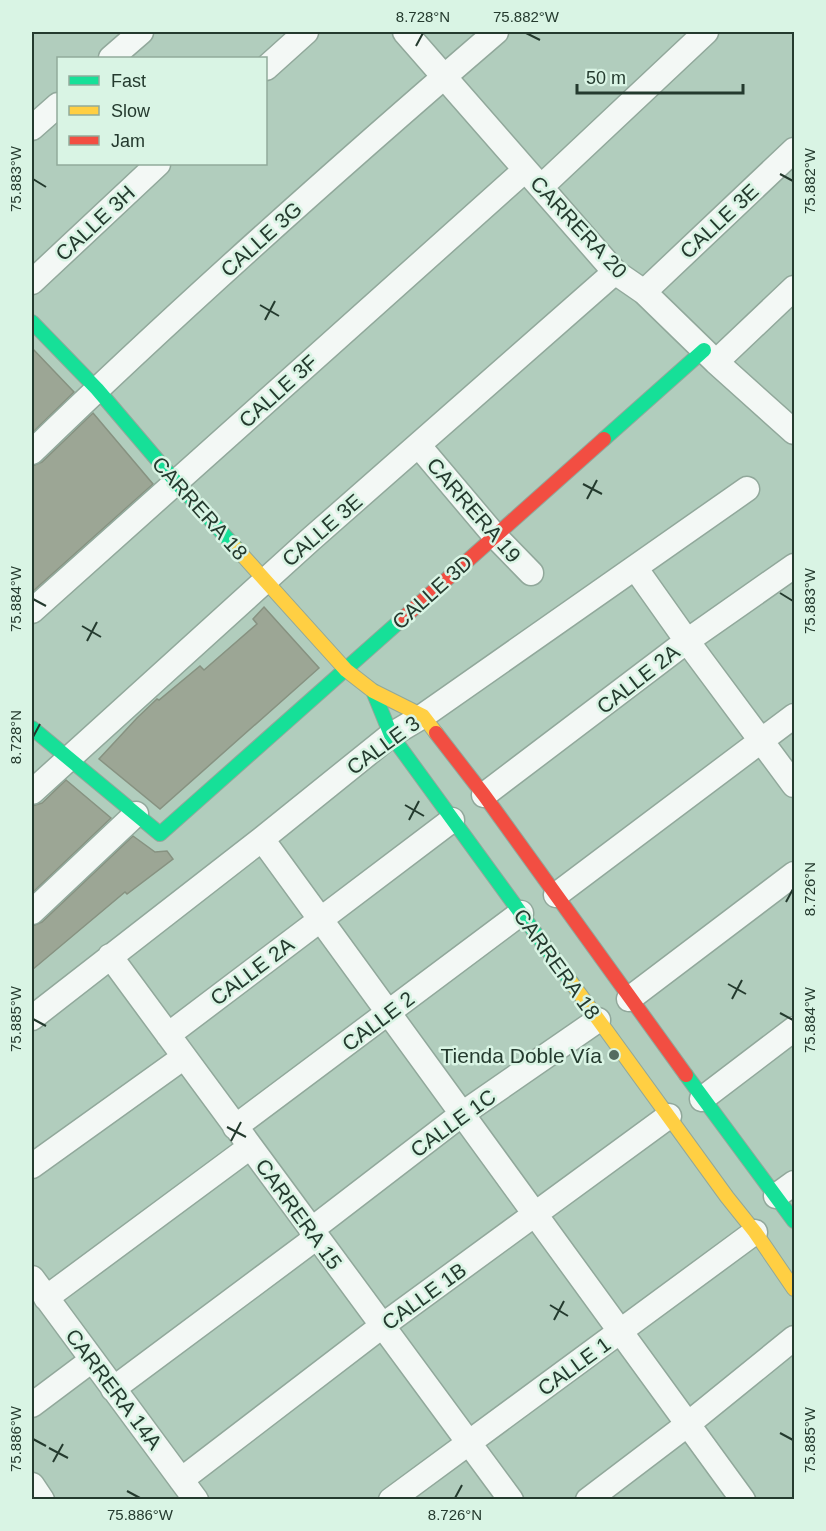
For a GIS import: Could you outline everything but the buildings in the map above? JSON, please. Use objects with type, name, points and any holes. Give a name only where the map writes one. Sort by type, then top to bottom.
[{"type":"street","points":[[112,57],[141,32]]},
{"type":"street","points":[[267,67],[306,32]]},
{"type":"street","name":"CARRERA 20","points":[[405,32],[615,272],[644,292],[710,356],[795,432]]},
{"type":"street","name":"CALLE 3G","points":[[32,452],[240,257],[496,32]]},
{"type":"street","name":"CALLE 3F","points":[[32,611],[177,483],[706,32]]},
{"type":"street","points":[[32,128],[57,106]]},
{"type":"street","name":"CALLE 3E","points":[[644,292],[795,150]]},
{"type":"street","name":"CALLE 3H","points":[[32,282],[157,165]]},
{"type":"street","name":"CALLE 3E","points":[[32,792],[265,581],[615,272]]},
{"type":"street","name":"CALLE 3D","points":[[136,814],[160,834],[495,536],[795,288]]},
{"type":"street","name":"CARRERA 18","points":[[32,322],[97,389],[177,483],[346,670],[373,690],[423,716],[484,795],[556,895],[585,943],[702,1099],[785,1189],[795,1221]]},
{"type":"street","name":"CARRERA 19","points":[[419,446],[495,536],[531,573]]},
{"type":"street","name":"CALLE 3","points":[[32,1018],[262,839],[391,735],[423,716],[636,569],[747,489]]},
{"type":"street","name":"CALLE 2A","points":[[484,795],[687,641],[795,566]]},
{"type":"street","points":[[636,569],[795,785]]},
{"type":"street","name":"CARRERA 18","points":[[373,690],[391,735],[520,914],[561,960],[598,1020],[795,1289]]},
{"type":"street","points":[[556,895],[795,716]]},
{"type":"street","points":[[32,728],[136,814],[32,912]]},
{"type":"street","name":"CALLE 2A","points":[[168,1035],[452,820]]},
{"type":"street","points":[[262,839],[743,1500]]},
{"type":"street","points":[[629,999],[795,874]]},
{"type":"street","name":"CALLE 2","points":[[235,1127],[520,914]]},
{"type":"street","name":"CARRERA 15","points":[[110,956],[510,1500]]},
{"type":"street","name":"CALLE 1C","points":[[113,1389],[314,1233],[462,1114],[598,1020]]},
{"type":"street","points":[[702,1099],[795,1029]]},
{"type":"street","points":[[32,1166],[184,1057]]},
{"type":"street","name":"CALLE 1B","points":[[181,1480],[382,1326],[669,1116]]},
{"type":"street","points":[[46,1298],[250,1147]]},
{"type":"street","name":"CALLE 1","points":[[392,1500],[755,1232]]},
{"type":"street","name":"CARRERA 14A","points":[[32,1278],[196,1500]]},
{"type":"street","points":[[588,1500],[795,1338]]},
{"type":"street","points":[[32,1405],[92,1360]]},
{"type":"street","points":[[32,1485],[42,1500]]},
{"type":"traffic: fast","points":[[32,322],[97,389],[236,548]]},
{"type":"traffic: fast","points":[[604,439],[704,350]]},
{"type":"traffic: fast","points":[[32,728],[160,834],[401,620]]},
{"type":"traffic: fast","points":[[373,691],[391,735],[571,982]]},
{"type":"traffic: fast","points":[[686,1075],[794,1221]]},
{"type":"traffic: slow","points":[[236,548],[346,670],[373,691],[423,716],[436,733]]},
{"type":"traffic: slow","points":[[571,982],[727,1197],[755,1232],[794,1289]]},
{"type":"traffic: jam","points":[[401,620],[604,439]]},
{"type":"traffic: jam","points":[[436,733],[484,795],[686,1075]]},
{"type":"place","name":"Tienda Doble Vía","points":[[614,1055]]}]
